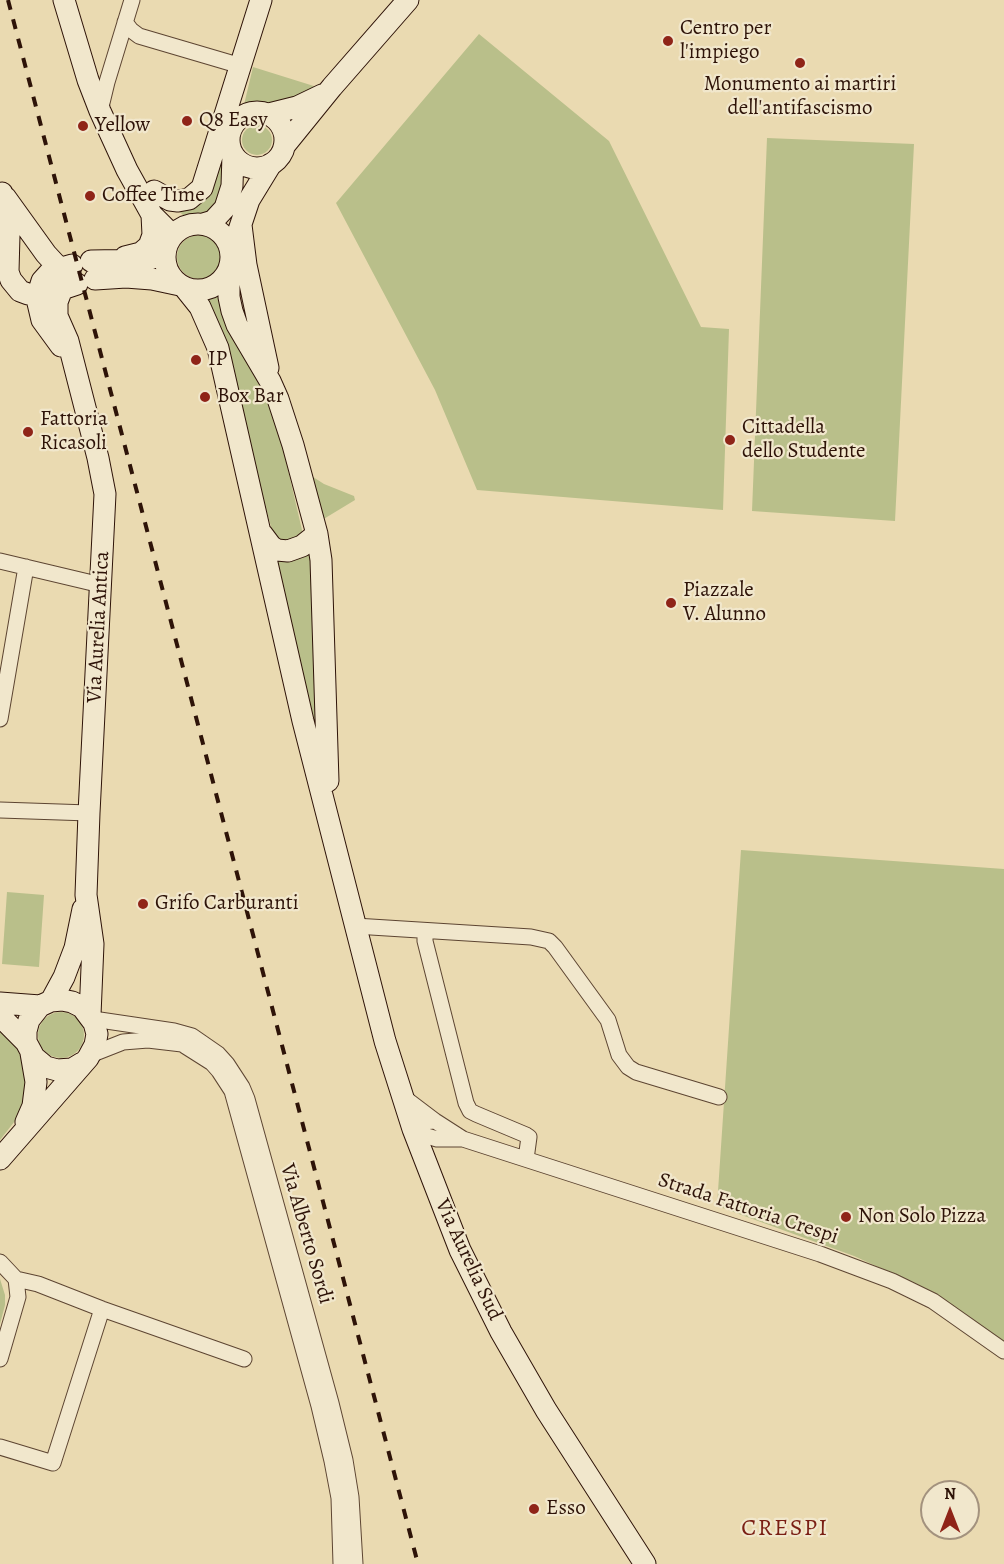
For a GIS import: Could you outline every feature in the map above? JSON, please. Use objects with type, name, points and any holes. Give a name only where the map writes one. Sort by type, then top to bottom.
[{"type":"main road","points":[[64,0],[88,80],[100,111],[127,170],[152,215],[165,228],[167,268],[174,280],[200,307],[218,348],[303,721],[333,835]]},
{"type":"main road","points":[[154,192],[170,200],[178,201],[189,199],[201,188],[261,0]]},
{"type":"main road","points":[[1,191],[4,270],[20,291],[38,294],[42,281],[51,271],[158,280],[198,291],[213,287],[225,278],[249,201],[271,165],[278,159],[285,145],[328,91],[408,0]]},
{"type":"main road","points":[[240,68],[237,119],[230,132],[230,147],[238,161],[246,166],[254,168],[271,165]]},
{"type":"main road","points":[[269,114],[297,107],[328,91]]},
{"type":"main road","points":[[237,119],[249,112],[269,114],[283,127],[286,136],[285,145]]},
{"type":"main road","points":[[112,136],[154,192],[176,215],[198,224],[211,226],[223,234],[230,246],[229,297],[237,325],[270,381],[293,445],[317,534],[321,560],[327,771],[333,835]]},
{"type":"main road","points":[[115,260],[146,260],[167,247],[177,231],[213,221],[225,208],[232,186],[233,154]]},
{"type":"main road","points":[[1,191],[46,254],[76,274]]},
{"type":"main road","points":[[76,274],[141,253],[149,246],[153,235],[152,215]]},
{"type":"main road","points":[[241,225],[246,266],[266,351],[270,381]]},
{"type":"main road","name":"Via Aurelia Antica","points":[[0,1159],[86,1059],[96,1037],[91,1017],[93,944],[87,895],[105,494],[68,341],[57,316],[57,302],[76,274]]},
{"type":"main road","name":"Via Aurelia Antica","points":[[38,294],[42,320],[74,364]]},
{"type":"main road","points":[[262,534],[277,550],[288,551],[295,550],[317,534]]},
{"type":"main road","name":"Via Aurelia Sud","points":[[333,835],[355,927],[401,1095],[460,1250],[501,1332],[546,1410],[645,1564]]},
{"type":"main road","name":"Via Aurelia Antica","points":[[20,1137],[33,1107],[36,1082],[28,1048],[27,1025],[32,1014],[45,1004],[64,977],[75,948],[87,895]]},
{"type":"main road","points":[[0,1003],[45,1004],[62,1000],[82,1007],[91,1017]]},
{"type":"main road","points":[[0,1016],[42,1065],[57,1070],[72,1068],[86,1059]]},
{"type":"street","points":[[100,111],[106,82],[132,0]]},
{"type":"street","points":[[125,22],[139,36],[240,68]]},
{"type":"street","points":[[0,561],[100,585]]},
{"type":"street","points":[[0,719],[26,567]]},
{"type":"street","points":[[0,810],[89,813]]},
{"type":"street","points":[[355,927],[549,941],[608,1020],[619,1055],[628,1067],[636,1072],[719,1097]]},
{"type":"street","points":[[425,931],[425,941],[466,1103],[470,1111],[529,1137],[526,1159]]},
{"type":"street","name":"Via Alberto Sordi","points":[[91,1017],[192,1036],[218,1054],[242,1087],[332,1403],[351,1497],[355,1564]]},
{"type":"street","name":"Via Alberto Sordi","points":[[86,1059],[123,1041],[148,1040],[182,1044],[212,1063],[232,1091],[319,1406],[332,1461],[339,1498],[341,1564]]},
{"type":"street","name":"Strada Fattoria Crespi","points":[[401,1095],[463,1139],[820,1254],[892,1281],[933,1300],[1004,1351]]},
{"type":"street","points":[[413,1129],[422,1122],[435,1121]]},
{"type":"street","name":"Strada Fattoria Crespi","points":[[413,1129],[420,1134],[437,1139],[463,1139]]},
{"type":"street","points":[[424,1157],[428,1148],[437,1139]]},
{"type":"street","points":[[0,1262],[16,1279],[38,1284],[244,1359]]},
{"type":"street","points":[[0,1359],[17,1304],[16,1279]]},
{"type":"street","points":[[0,1447],[54,1463],[102,1309]]},
{"type":"green space","points":[[479,34],[609,141],[701,327],[729,329],[723,510],[477,490],[435,390],[336,203]]},
{"type":"green space","points":[[253,67],[317,87],[307,94],[275,104],[250,106],[243,109]]},
{"type":"green space","points":[[257,125],[267,130],[272,140],[267,150],[257,155],[247,150],[242,140],[247,130]]},
{"type":"green space","points":[[767,138],[914,144],[895,521],[752,511]]},
{"type":"green space","points":[[218,154],[225,155],[219,207],[195,218],[183,215],[175,208]]},
{"type":"green space","points":[[199,235],[208,236],[215,241],[220,248],[220,266],[215,273],[208,278],[199,279],[190,278],[183,273],[178,266],[177,257],[178,248],[183,241],[190,236]]},
{"type":"green space","points":[[223,293],[230,320],[278,427],[302,530],[302,535],[288,545],[274,537],[206,300]]},
{"type":"green space","points":[[310,475],[324,484],[354,496],[355,500],[322,520]]},
{"type":"green space","points":[[311,549],[320,748],[271,556],[293,560]]},
{"type":"green space","points":[[741,850],[1004,869],[1004,1343],[922,1287],[854,1256],[717,1206]]},
{"type":"green space","points":[[7,892],[44,895],[39,967],[2,964]]},
{"type":"green space","points":[[66,1012],[78,1018],[83,1026],[83,1044],[78,1052],[70,1057],[56,1058],[48,1055],[41,1048],[38,1030],[41,1022],[48,1015]]},
{"type":"green space","points":[[0,1028],[19,1052],[26,1086],[18,1117],[0,1140]]},
{"type":"green space","points":[[0,1279],[5,1295],[5,1305],[0,1324]]},
{"type":"railway","points":[[8,0],[418,1564]]},
{"type":"place","name":"Centro per l'impiego","points":[[668,41]]},
{"type":"place","name":"Monumento ai martiri dell'antifascismo","points":[[800,63]]},
{"type":"place","name":"Q8 Easy","points":[[187,121]]},
{"type":"place","name":"Yellow","points":[[83,126]]},
{"type":"place","name":"Coffee Time","points":[[90,196]]},
{"type":"place","name":"IP","points":[[196,360]]},
{"type":"place","name":"Box Bar","points":[[205,397]]},
{"type":"place","name":"Fattoria Ricasoli","points":[[28,432]]},
{"type":"place","name":"Cittadella dello Studente","points":[[730,440]]},
{"type":"place","name":"Piazzale V. Alunno","points":[[671,603]]},
{"type":"place","name":"Grifo Carburanti","points":[[143,904]]},
{"type":"place","name":"Non Solo Pizza","points":[[846,1217]]},
{"type":"place","name":"Esso","points":[[534,1509]]},
{"type":"district","name":"CRESPI","points":[[785,1529]]}]
